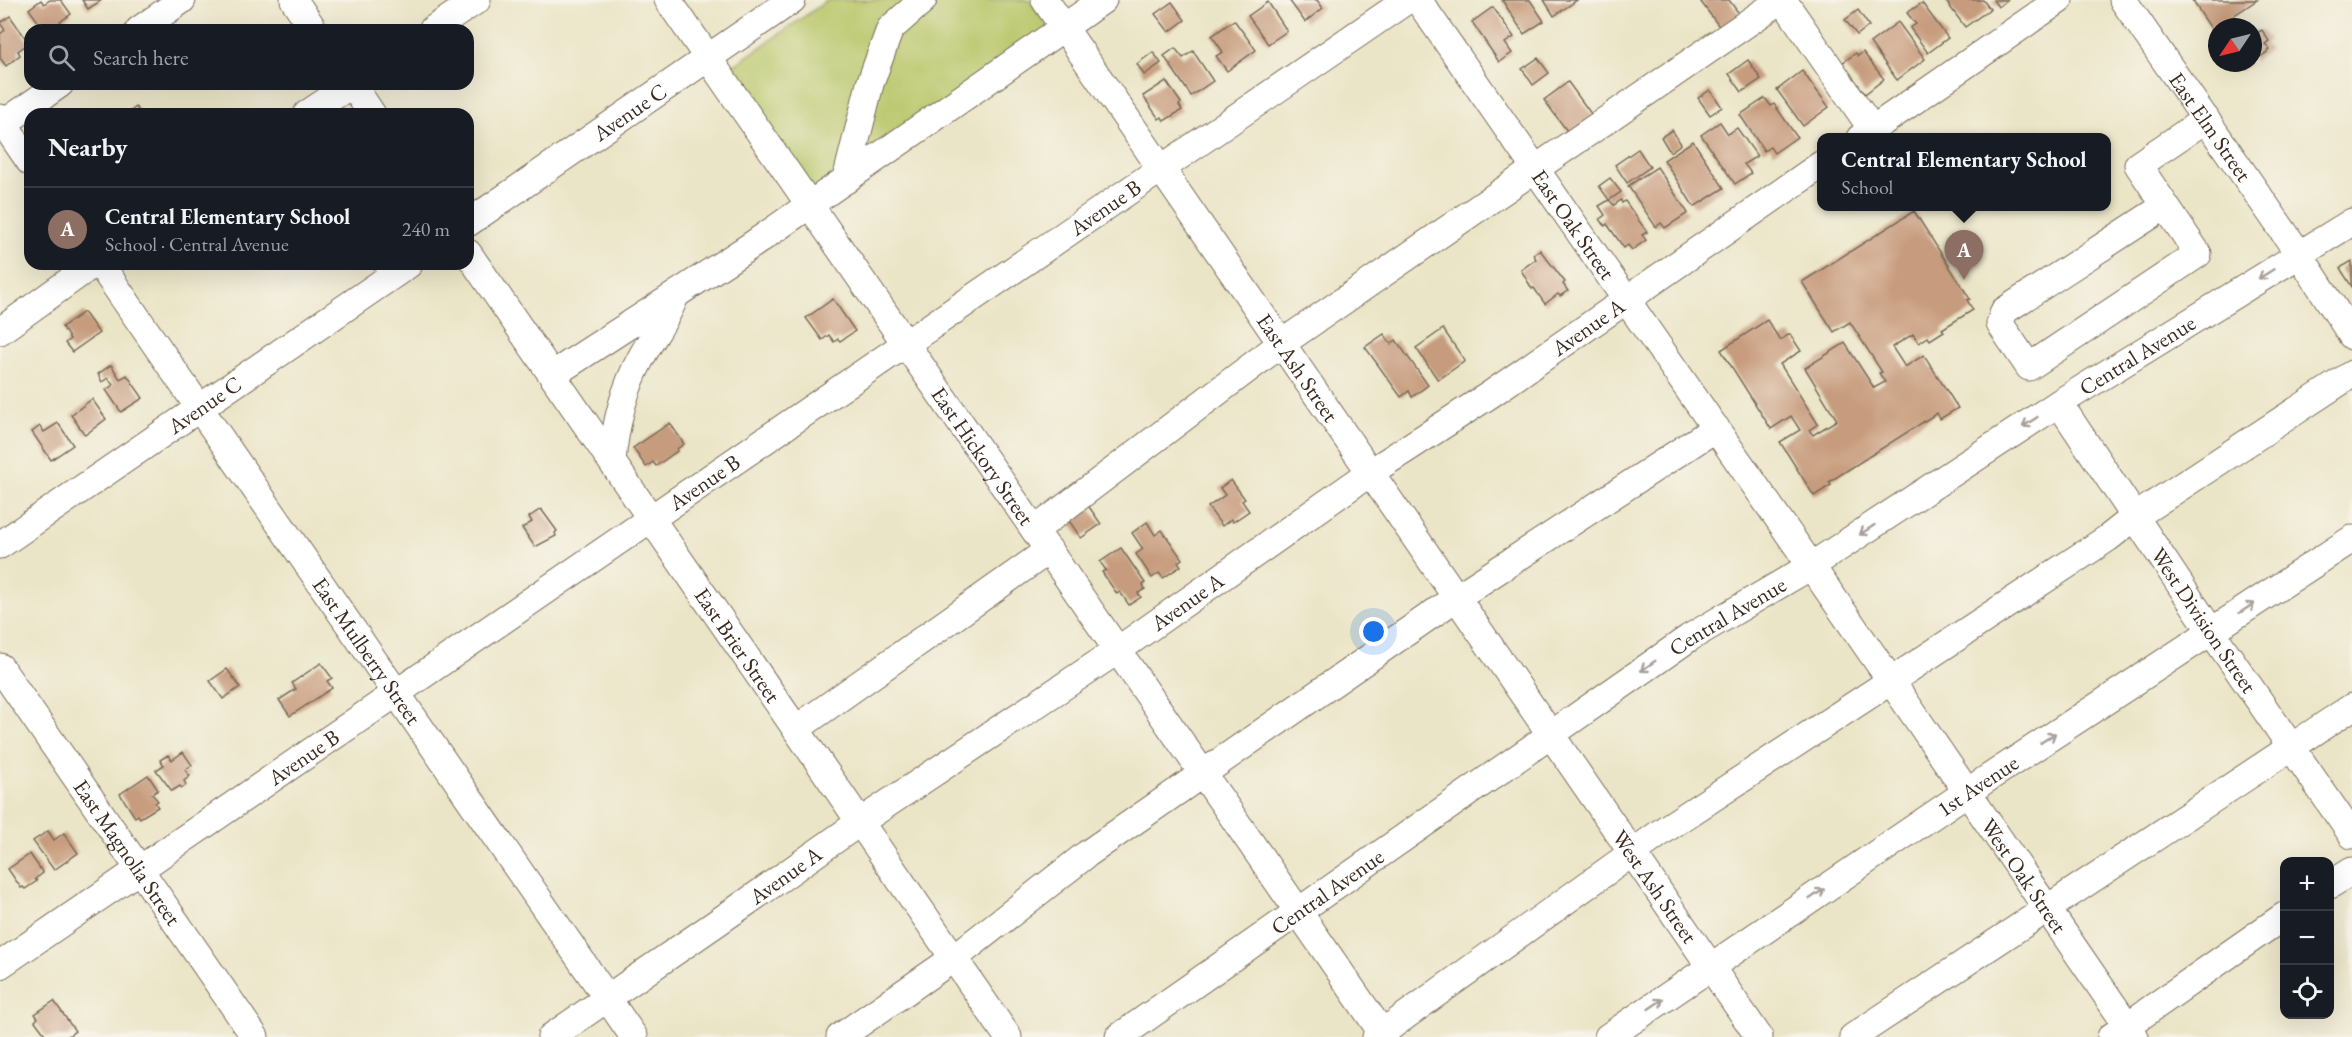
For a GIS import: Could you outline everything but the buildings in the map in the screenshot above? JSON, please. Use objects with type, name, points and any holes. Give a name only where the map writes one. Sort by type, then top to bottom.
[{"type":"street","points":[[148,24],[182,0]]},
{"type":"street","points":[[294,0],[310,24]]},
{"type":"street","points":[[441,24],[477,0]]},
{"type":"street","name":"East Hickory Street","points":[[668,0],[1299,911],[1381,1036]]},
{"type":"street","name":"Avenue C","points":[[474,219],[792,0]]},
{"type":"street","points":[[846,180],[870,84],[890,29],[923,0]]},
{"type":"street","name":"East Ash Street","points":[[1045,0],[1552,734]]},
{"type":"street","points":[[552,375],[810,205],[1103,0]]},
{"type":"street","name":"Avenue B","points":[[0,965],[1407,0]]},
{"type":"street","name":"East Oak Street","points":[[1418,0],[1811,566]]},
{"type":"street","points":[[796,729],[1042,540],[1282,343],[1782,0],[1865,133]]},
{"type":"street","points":[[1867,133],[2059,0]]},
{"type":"street","name":"East Elm Street","points":[[2123,0],[2299,254],[2352,336]]},
{"type":"street","points":[[24,154],[1,122],[51,90]]},
{"type":"street","points":[[317,108],[343,90]]},
{"type":"street","points":[[356,90],[368,108]]},
{"type":"street","points":[[2165,206],[2004,311],[2000,324],[2029,367],[2198,254],[2138,165],[2206,119]]},
{"type":"street","name":"Avenue A","points":[[550,1037],[860,822],[1118,650],[1371,472],[1491,394],[1817,167]]},
{"type":"street","name":"Central Avenue","points":[[1119,1037],[1689,638],[1811,566],[2059,403],[2352,222]]},
{"type":"street","name":"East Brier Street","points":[[474,262],[1008,1037]]},
{"type":"street","points":[[0,331],[85,270]]},
{"type":"street","name":"East Mulberry Street","points":[[104,270],[634,1037]]},
{"type":"street","name":"Avenue C","points":[[0,546],[400,270]]},
{"type":"street","points":[[612,461],[614,436],[640,359],[669,314],[675,296]]},
{"type":"street","points":[[1381,1036],[1633,853],[2352,374]]},
{"type":"street","name":"West Division Street","points":[[2059,403],[2211,631],[2352,835]]},
{"type":"street","points":[[840,1037],[954,958],[1087,854],[1458,597],[1716,428]]},
{"type":"street","name":"1st Avenue","points":[[1608,1037],[1967,792],[2352,539]]},
{"type":"street","name":"West Oak Street","points":[[1811,566],[2047,908],[2124,1033]]},
{"type":"street","name":"East Magnolia Street","points":[[0,667],[255,1037]]},
{"type":"street","points":[[1853,1037],[2352,707]]},
{"type":"street","name":"West Ash Street","points":[[1552,734],[1759,1037]]},
{"type":"street","points":[[2334,882],[2352,871]]},
{"type":"street","points":[[2124,1033],[2280,919]]},
{"type":"green space","points":[[828,0],[1029,0],[1051,31],[814,194],[729,69]]},
{"type":"place","name":"Central Elementary School","points":[[1964,280]]}]
